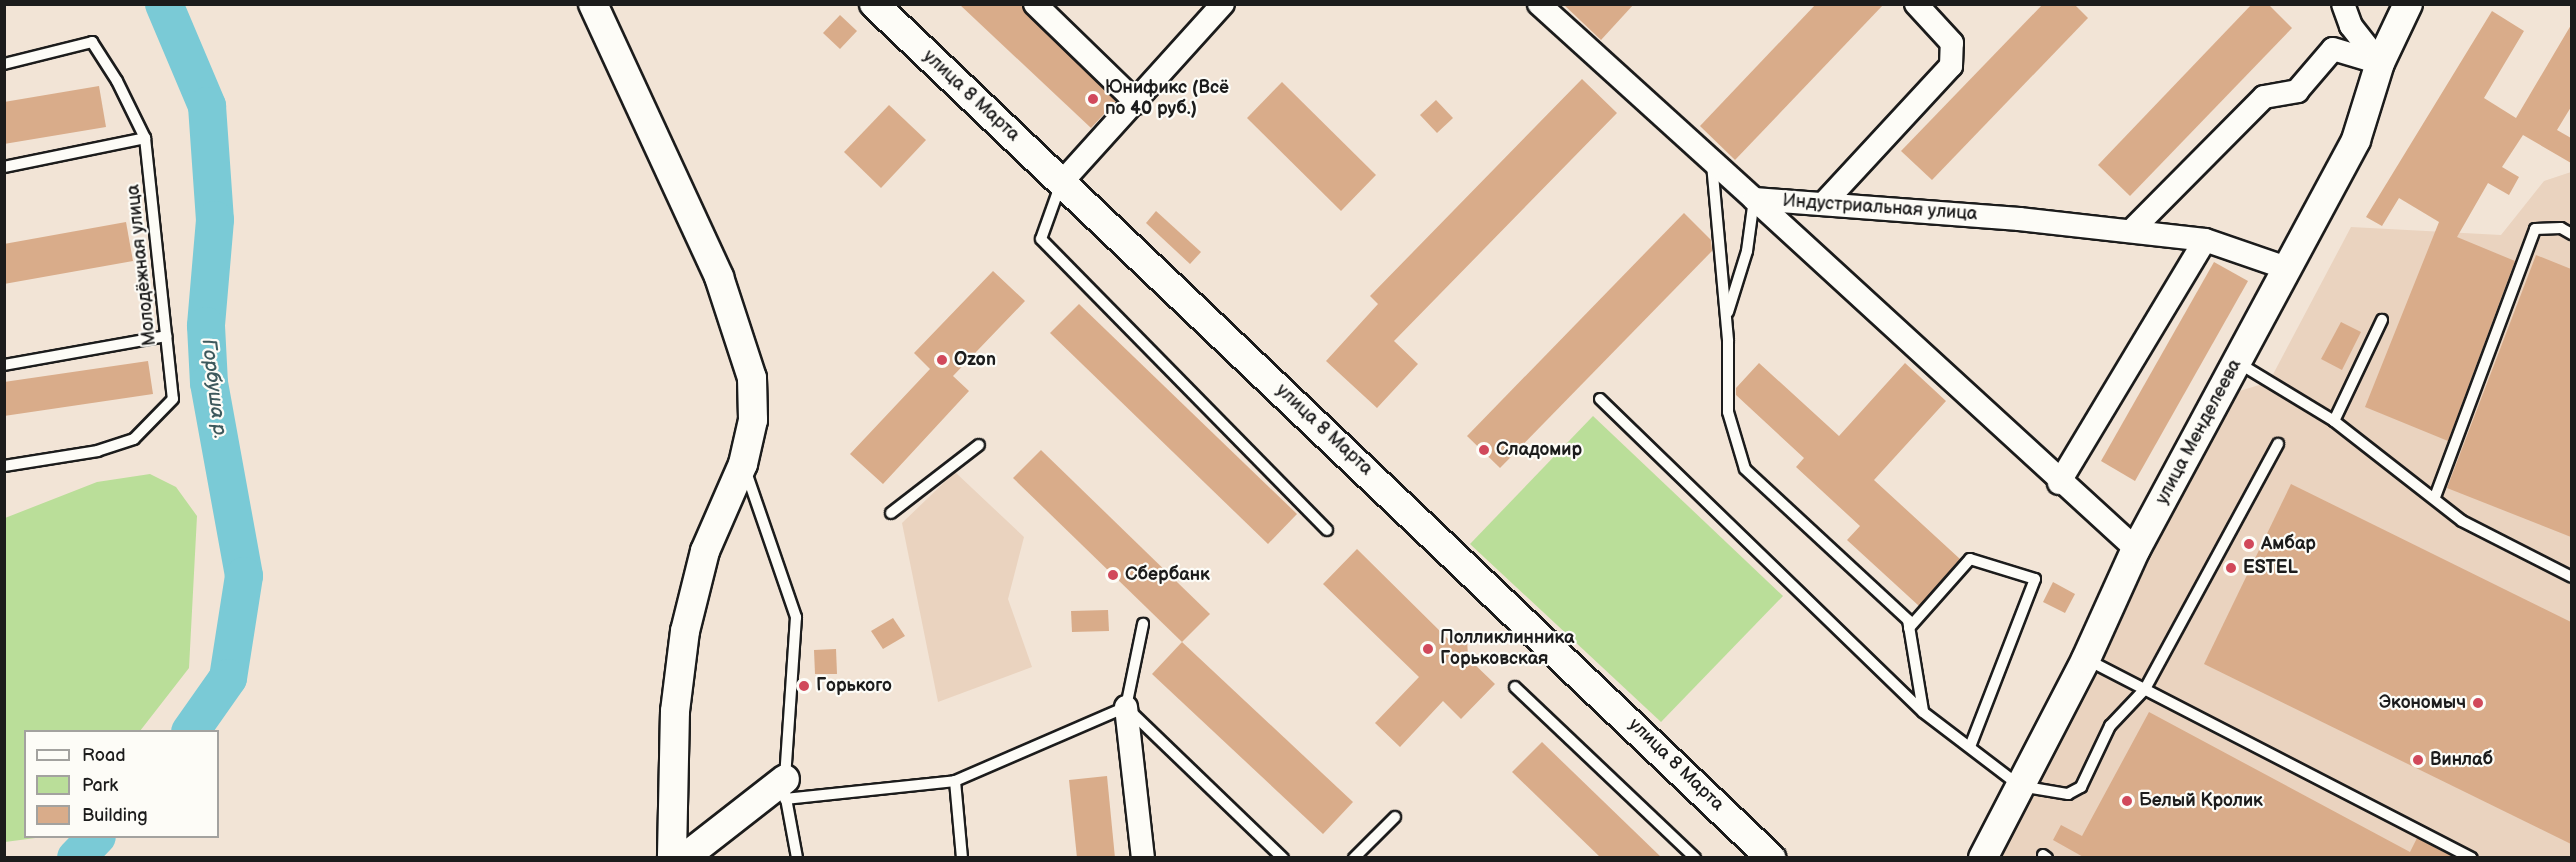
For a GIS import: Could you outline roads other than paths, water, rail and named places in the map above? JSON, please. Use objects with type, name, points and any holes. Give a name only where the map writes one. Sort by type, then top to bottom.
[{"type":"street","points":[[593,4],[719,277],[748,367],[753,420],[743,464],[705,551],[685,631],[675,711],[672,858]]},
{"type":"street","name":"улица 8 Марта","points":[[874,4],[1772,858]]},
{"type":"street","points":[[1035,4],[1137,103]]},
{"type":"street","points":[[1062,182],[1137,103],[1223,4]]},
{"type":"street","points":[[1539,4],[1754,199],[2059,483],[2136,549]]},
{"type":"street","points":[[1824,203],[1951,66],[1952,43],[1917,4]]},
{"type":"street","points":[[2343,4],[2351,26],[2380,63]]},
{"type":"street","name":"улица Менделеева","points":[[1983,858],[2086,659],[2136,549],[2236,362],[2289,269],[2356,140],[2380,63],[2408,4]]},
{"type":"street","points":[[2132,230],[2264,97],[2297,91],[2332,50],[2380,63]]},
{"type":"street","name":"Индустриальная улица","points":[[1754,199],[2132,230],[2205,240],[2289,269]]},
{"type":"street","points":[[2059,483],[2205,240]]},
{"type":"street","points":[[1126,707],[1143,858]]},
{"type":"street","points":[[684,858],[785,789]]},
{"type":"lane","name":"Молодёжная улица","points":[[4,64],[92,42],[145,138],[173,399],[134,439],[98,451],[4,466]]},
{"type":"lane","points":[[4,167],[145,138]]},
{"type":"lane","points":[[1711,160],[1726,318],[1728,412],[1745,469],[1908,620],[1923,712]]},
{"type":"lane","points":[[1062,182],[1041,239],[1327,530]]},
{"type":"lane","points":[[1726,318],[1747,251],[1754,199]]},
{"type":"lane","points":[[2435,497],[2535,229],[2561,228],[2571,234]]},
{"type":"lane","points":[[2334,422],[2382,320]]},
{"type":"lane","points":[[4,365],[166,336]]},
{"type":"lane","points":[[2236,362],[2334,422],[2435,497],[2462,521],[2571,577]]},
{"type":"lane","points":[[1600,399],[1923,712],[2020,786],[2068,794],[2081,787],[2110,726],[2145,689],[2278,444]]},
{"type":"lane","points":[[891,513],[979,445]]},
{"type":"lane","points":[[743,464],[796,617],[785,789],[797,858]]},
{"type":"lane","points":[[1909,628],[1970,559],[2035,579],[1970,747]]},
{"type":"lane","points":[[1126,707],[1143,624]]},
{"type":"lane","points":[[2086,659],[2472,858]]},
{"type":"lane","points":[[1515,687],[1695,858]]},
{"type":"lane","points":[[785,789],[955,781],[1126,707]]},
{"type":"lane","points":[[1126,707],[1283,858]]},
{"type":"lane","points":[[955,781],[962,858]]},
{"type":"lane","points":[[1354,858],[1395,817]]},
{"type":"waterway","name":"Горбуша р.","points":[[164,4],[207,106],[215,220],[206,326],[209,383],[244,576],[228,678],[191,730]]},
{"type":"waterway","name":"Горбуша р.","points":[[76,858],[95,838]]},
{"type":"place","name":"Юнификс (Всё по 40 руб.)","points":[[1093,99]]},
{"type":"place","name":"Ozon","points":[[942,360]]},
{"type":"place","name":"Сладомир","points":[[1484,450]]},
{"type":"place","name":"Амбар","points":[[2249,544]]},
{"type":"place","name":"ESTEL","points":[[2231,568]]},
{"type":"place","name":"Сбербанк","points":[[1113,575]]},
{"type":"place","name":"Полликлинника Горьковская","points":[[1428,649]]},
{"type":"place","name":"Горького","points":[[804,686]]},
{"type":"place","name":"Экономыч","points":[[2478,703]]},
{"type":"place","name":"Винлаб","points":[[2418,760]]},
{"type":"place","name":"Белый Кролик","points":[[2127,801]]}]
